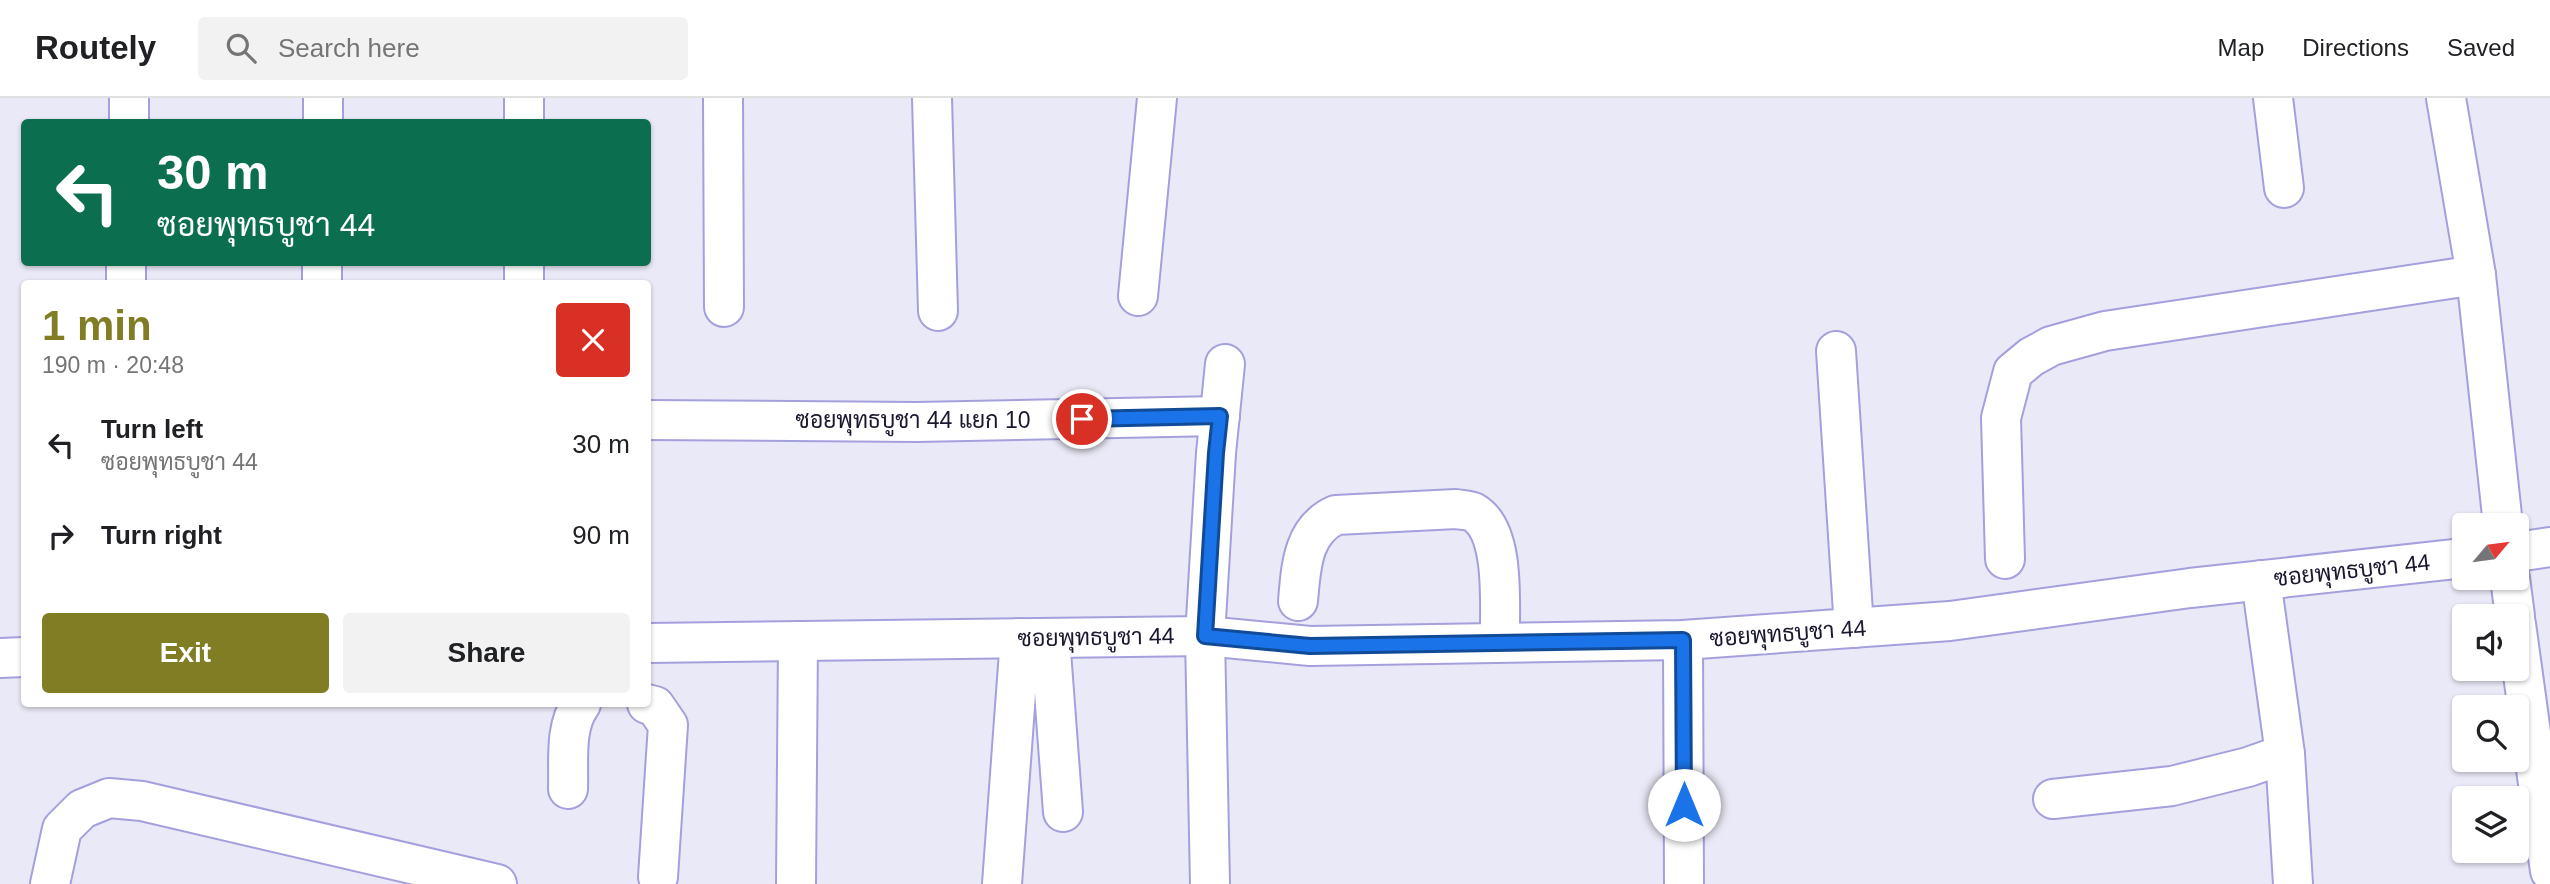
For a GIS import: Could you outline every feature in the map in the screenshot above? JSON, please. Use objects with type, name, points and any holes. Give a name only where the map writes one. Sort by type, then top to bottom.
[{"type":"street","points":[[128,119],[129,98]]},
{"type":"street","points":[[323,98],[323,119]]},
{"type":"street","points":[[524,98],[524,119]]},
{"type":"street","points":[[723,98],[724,307]]},
{"type":"street","points":[[932,98],[938,311]]},
{"type":"street","points":[[1138,296],[1157,98]]},
{"type":"street","points":[[2273,98],[2284,188]]},
{"type":"street","points":[[2446,98],[2476,275],[2502,513]]},
{"type":"street","points":[[2006,559],[2001,418],[2013,372],[2031,357],[2051,346],[2105,331],[2476,275]]},
{"type":"street","points":[[1836,351],[1854,628]]},
{"type":"street","points":[[1210,884],[1205,636],[1216,453],[1225,363]]},
{"type":"street","name":"ซอยพุทธบูชา 44 แยก 10","points":[[651,420],[916,422],[1220,416]]},
{"type":"street","points":[[1298,601],[1303,555],[1316,529],[1326,520],[1336,515],[1456,509],[1472,512],[1489,529],[1498,555],[1500,642]]},
{"type":"street","points":[[2529,550],[2550,547]]},
{"type":"street","name":"ซอยพุทธบูชา 44","points":[[651,643],[1205,636],[1310,646],[1683,640],[1950,621],[2261,580],[2452,559]]},
{"type":"street","points":[[2261,580],[2285,754],[2293,884]]},
{"type":"street","points":[[1035,638],[1063,812]]},
{"type":"street","points":[[1002,884],[1035,638]]},
{"type":"street","points":[[1683,640],[1684,884]]},
{"type":"street","points":[[796,884],[798,641]]},
{"type":"street","points":[[0,658],[21,657]]},
{"type":"street","points":[[2524,681],[2550,871]]},
{"type":"street","points":[[651,705],[655,706],[668,725],[658,877]]},
{"type":"street","points":[[568,789],[570,731],[579,707]]},
{"type":"street","points":[[2053,799],[2172,786],[2248,767],[2285,754]]},
{"type":"street","points":[[50,884],[62,829],[82,809],[108,798],[142,801],[497,884]]},
{"type":"route","points":[[1082,419],[1220,416],[1205,636],[1310,646],[1683,640],[1684,805]]}]
